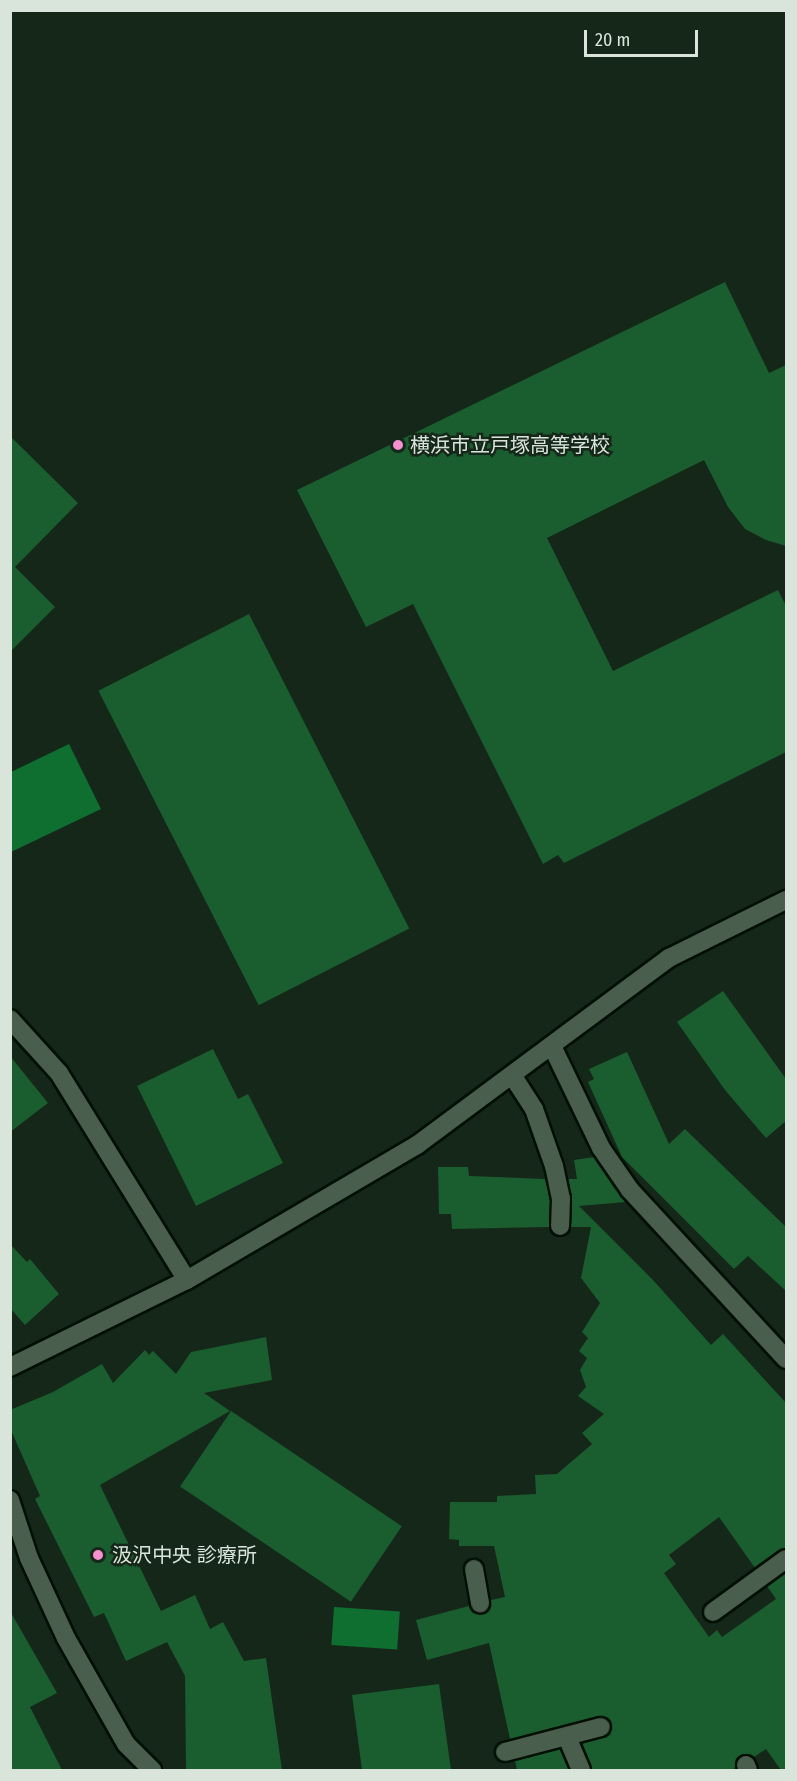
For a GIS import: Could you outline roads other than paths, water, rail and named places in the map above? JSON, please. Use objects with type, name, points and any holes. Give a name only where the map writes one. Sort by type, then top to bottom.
[{"type":"street","points":[[10,1367],[187,1280],[417,1145],[669,958],[786,900]]},
{"type":"street","points":[[10,1019],[59,1073],[187,1280]]},
{"type":"street","points":[[552,1046],[601,1148],[630,1190],[786,1359]]},
{"type":"street","points":[[512,1075],[534,1109],[554,1166],[561,1199],[561,1226]]},
{"type":"street","points":[[10,1500],[29,1558],[66,1638],[126,1744],[152,1770]]},
{"type":"street","points":[[712,1612],[786,1559]]},
{"type":"street","points":[[474,1569],[480,1603]]},
{"type":"street","points":[[505,1752],[601,1727]]},
{"type":"street","points":[[567,1737],[581,1770]]},
{"type":"place","name":"横浜市立戸塚高等学校","points":[[398,445]]},
{"type":"place","name":"汲沢中央 診療所","points":[[98,1555]]}]
